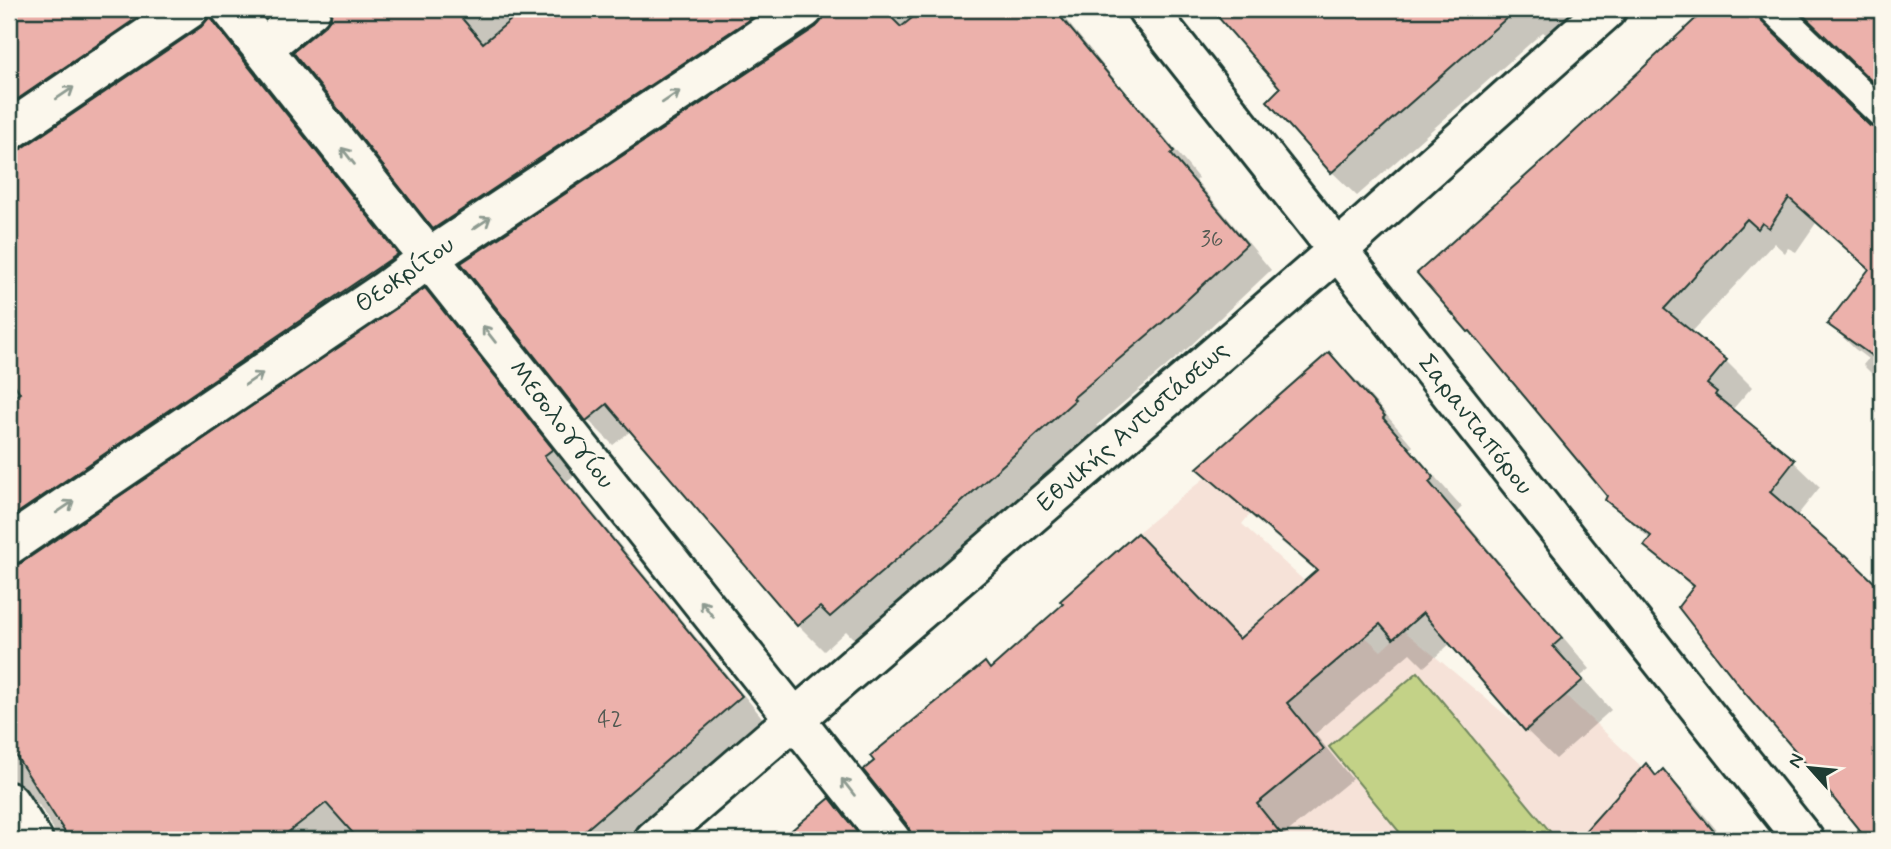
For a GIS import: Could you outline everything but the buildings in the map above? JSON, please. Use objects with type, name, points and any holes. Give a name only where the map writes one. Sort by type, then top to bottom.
[{"type":"street","points":[[9,131],[189,9]]},
{"type":"street","name":"Μεσολογγίου","points":[[231,9],[891,840]]},
{"type":"street","points":[[263,48],[311,9]]},
{"type":"street","name":"Θεοκρίτου","points":[[9,545],[386,290],[429,258],[804,9]]},
{"type":"street","name":"Σαρανταπόρου","points":[[1147,9],[1804,840]]},
{"type":"street","name":"Εθνικής Αντιστάσεως","points":[[654,840],[1338,250],[1607,9]]},
{"type":"street","points":[[9,802],[33,840]]},
{"type":"lane","points":[[1773,9],[1882,114]]},
{"type":"shaded area","points":[[1207,476],[1250,514],[1242,524],[1381,651],[1403,630],[1525,731],[1565,695],[1642,767],[1577,840],[1122,840],[1216,763],[1206,605],[1137,533]]},
{"type":"green space","points":[[1418,672],[1553,835],[1547,840],[1406,840],[1329,747]]}]
